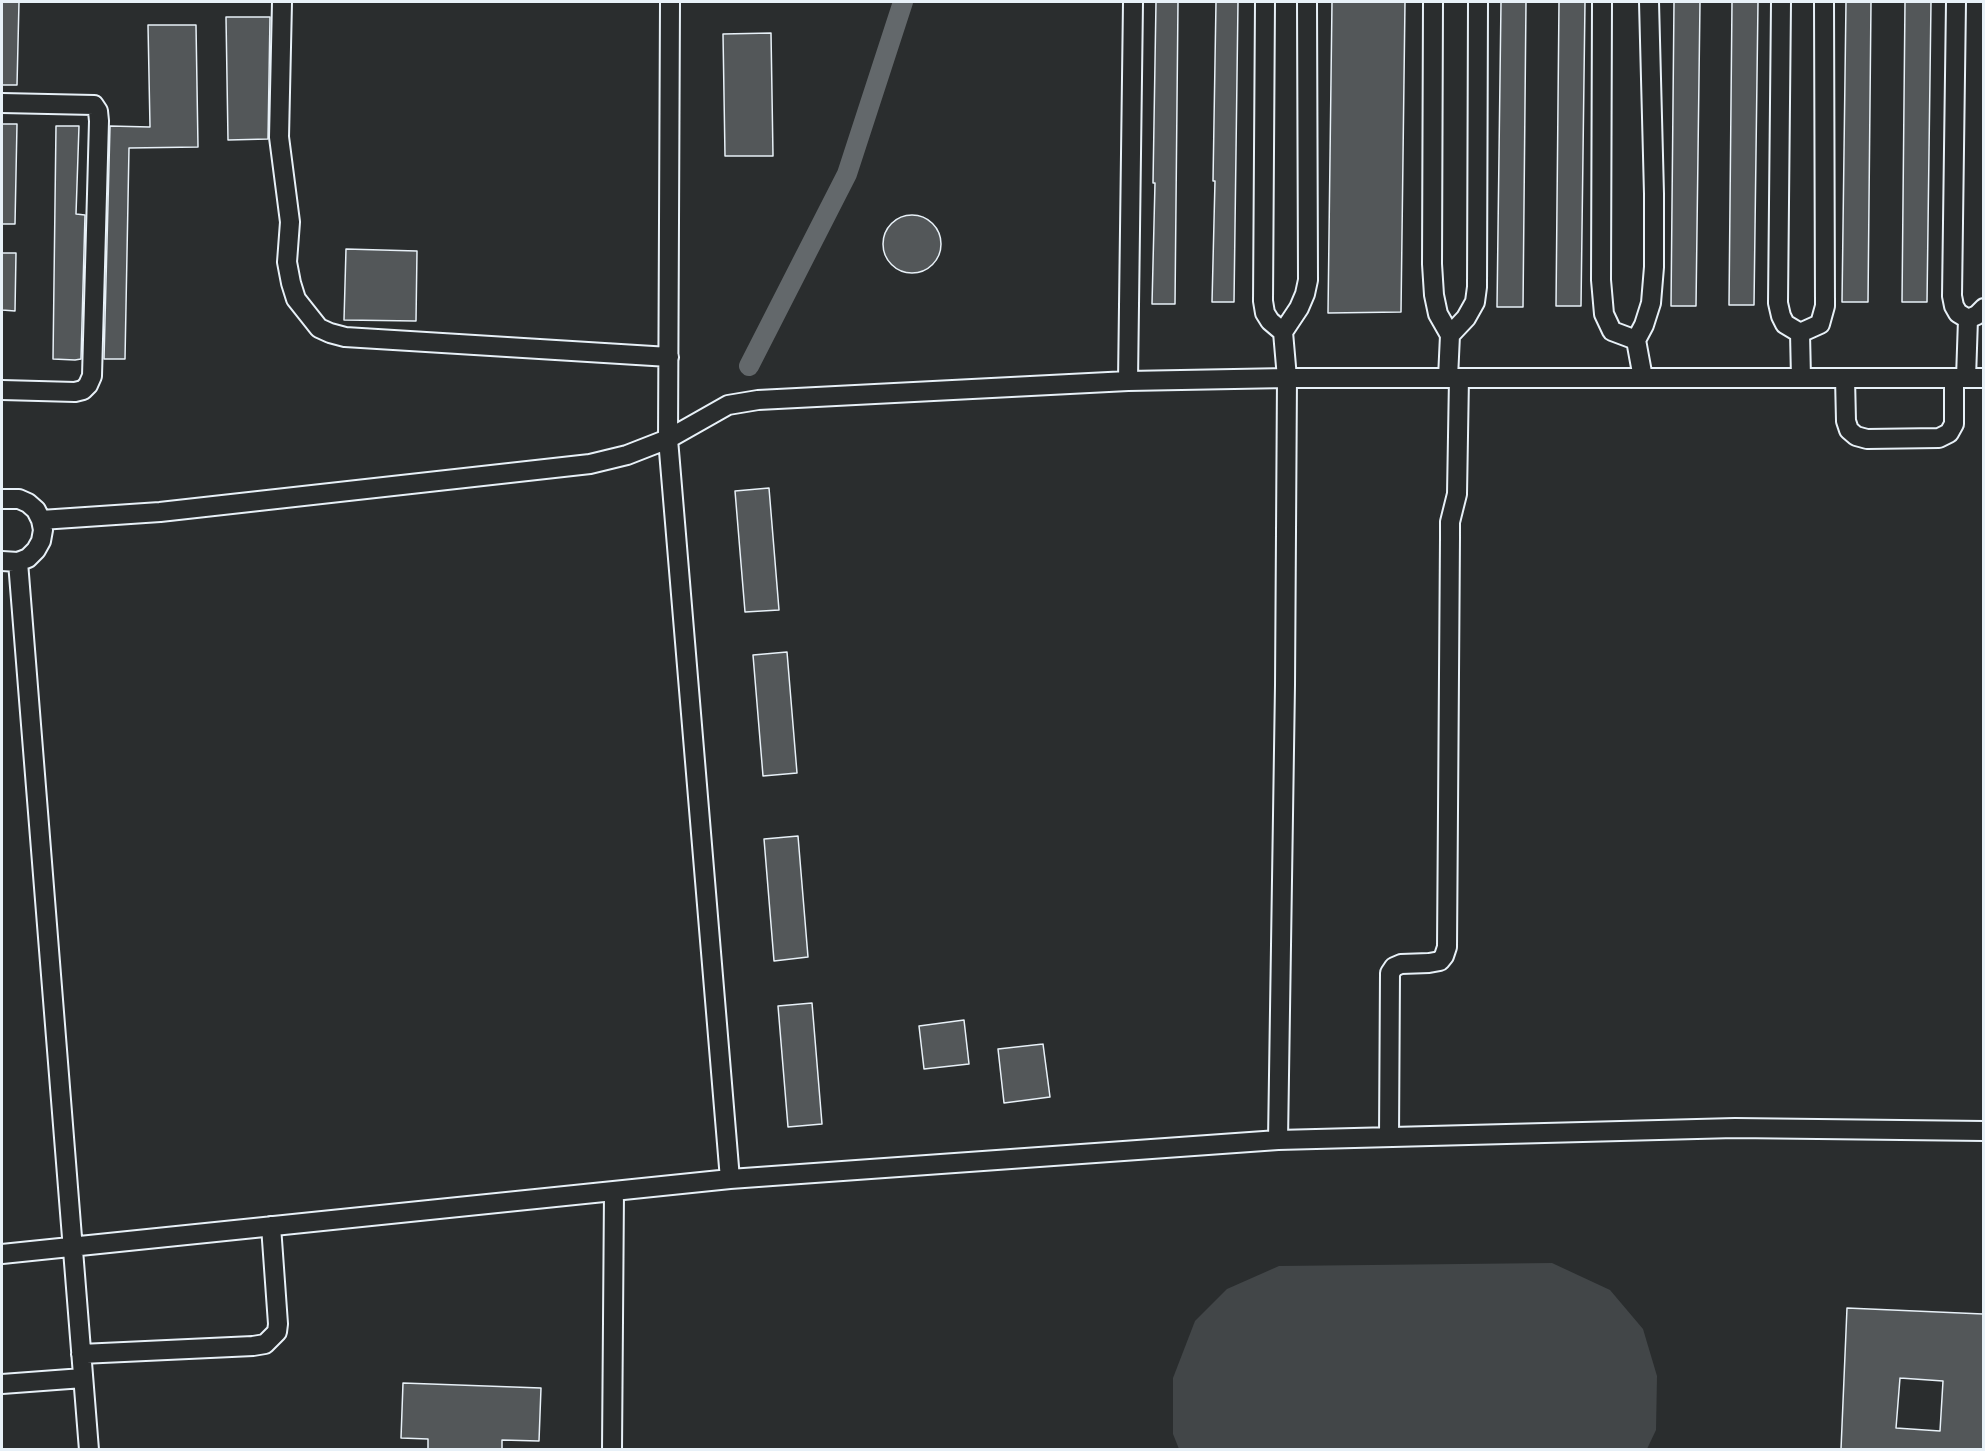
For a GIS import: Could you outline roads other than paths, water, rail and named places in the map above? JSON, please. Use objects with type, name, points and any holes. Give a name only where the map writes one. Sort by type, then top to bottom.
[{"type":"street","points":[[282,2],[279,137],[290,222],[287,262],[296,298],[319,328],[345,337],[669,357]]},
{"type":"street","points":[[670,2],[668,439],[730,1179]]},
{"type":"street","points":[[1128,381],[1133,2]]},
{"type":"street","points":[[1265,2],[1263,301],[1265,313],[1270,321],[1283,332]]},
{"type":"street","points":[[1278,1140],[1287,378],[1283,332],[1299,308],[1308,280],[1307,2]]},
{"type":"street","points":[[1389,1137],[1390,973],[1394,967],[1401,964],[1440,961],[1447,947],[1450,522],[1457,494],[1450,335],[1438,314],[1434,295],[1433,2]]},
{"type":"street","points":[[1450,335],[1466,318],[1475,302],[1478,287],[1478,2]]},
{"type":"street","points":[[1602,2],[1601,280],[1604,314],[1612,331],[1636,340]]},
{"type":"street","points":[[1643,378],[1636,340],[1651,303],[1654,267],[1648,2]]},
{"type":"street","points":[[1780,2],[1778,303],[1780,316],[1785,324],[1800,333]]},
{"type":"street","points":[[1800,333],[1820,324],[1825,306],[1824,2]]},
{"type":"street","points":[[1956,2],[1952,296],[1958,313],[1968,319]]},
{"type":"street","points":[[2,104],[94,105],[98,111],[99,121],[92,376],[88,385],[75,392],[2,390]]},
{"type":"street","points":[[1968,319],[1977,315],[1983,308]]},
{"type":"street","points":[[1845,378],[1846,422],[1849,430],[1856,436],[1867,439],[1939,438],[1949,433],[1954,424],[1968,378],[1968,319]]},
{"type":"street","points":[[1800,333],[1801,378]]},
{"type":"street","points":[[41,520],[160,512],[590,464],[627,455],[668,439],[728,405],[758,400],[1128,381],[1287,378],[1968,378]]},
{"type":"street","points":[[2,499],[19,498],[28,503],[36,510],[43,530],[41,541],[28,558],[10,562],[73,1248],[89,1449]]},
{"type":"street","points":[[2,1254],[730,1179],[1278,1140],[1735,1128],[1983,1131]]},
{"type":"street","points":[[612,1449],[614,1192]]},
{"type":"street","points":[[81,1354],[265,1344],[276,1332],[278,1324],[271,1226]]},
{"type":"street","points":[[2,1384],[83,1378]]},
{"type":"waterway","points":[[749,366],[847,174],[903,2]]}]
